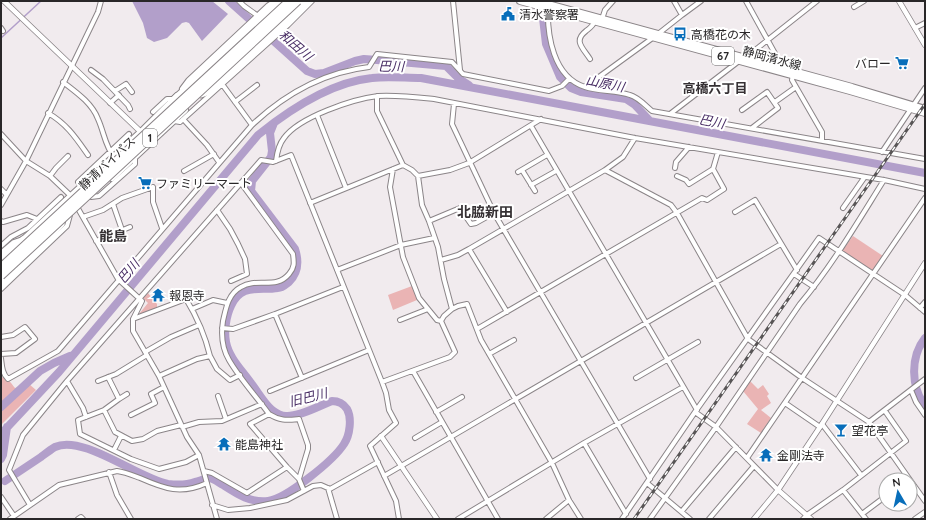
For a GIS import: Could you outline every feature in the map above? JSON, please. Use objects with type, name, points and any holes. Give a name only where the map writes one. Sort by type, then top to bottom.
[{"type":"highway","points":[[175,99],[282,1]]},
{"type":"highway","name":"静清バイパス","points":[[1,267],[289,1]]},
{"type":"highway","name":"静清バイパス","points":[[1,277],[299,1]]},
{"type":"highway","points":[[201,94],[209,91],[307,1]]},
{"type":"highway","points":[[1,283],[43,244],[68,217]]},
{"type":"highway","points":[[1,260],[23,240]]},
{"type":"main road","points":[[1,254],[14,243],[23,240],[41,219],[82,187],[112,154],[141,132],[175,99],[189,81],[258,16],[277,1]]},
{"type":"main road","points":[[1,277],[174,121],[299,1]]},
{"type":"main road","name":"静岡清水線","points":[[520,1],[602,18],[739,61],[912,108],[925,109]]},
{"type":"main road","name":"静岡清水線","points":[[537,1],[595,21],[746,58],[852,87],[925,113]]},
{"type":"street","points":[[4,1],[151,142]]},
{"type":"street","points":[[1,205],[26,161],[98,12],[101,1]]},
{"type":"street","points":[[239,1],[258,16]]},
{"type":"street","points":[[174,121],[180,122],[312,1]]},
{"type":"street","points":[[453,1],[460,71]]},
{"type":"street","points":[[602,18],[605,10],[613,1]]},
{"type":"street","points":[[674,1],[682,15]]},
{"type":"street","points":[[585,87],[656,36],[701,1]]},
{"type":"street","points":[[746,1],[783,68]]},
{"type":"street","points":[[670,114],[739,61],[746,58],[817,1]]},
{"type":"street","points":[[854,7],[864,1]]},
{"type":"street","points":[[899,1],[925,45]]},
{"type":"street","points":[[548,6],[551,43],[560,67],[569,79],[585,87],[631,95],[652,111],[925,159]]},
{"type":"street","points":[[590,60],[579,42],[579,38],[594,24],[595,21]]},
{"type":"street","points":[[915,28],[925,22]]},
{"type":"street","points":[[1,358],[4,376],[8,379],[58,351],[162,228],[252,125],[264,113],[284,99],[314,82],[336,74],[370,67],[377,54],[452,62],[464,74],[549,91],[562,86],[569,79]]},
{"type":"street","points":[[91,70],[103,79],[130,109]]},
{"type":"street","points":[[792,75],[792,80],[822,132],[822,141]]},
{"type":"street","points":[[63,82],[91,106],[99,120],[108,149],[112,154],[129,134]]},
{"type":"street","points":[[115,91],[126,84],[132,92]]},
{"type":"street","points":[[222,84],[252,125]]},
{"type":"street","points":[[235,102],[257,85]]},
{"type":"street","points":[[775,102],[796,87]]},
{"type":"street","points":[[882,152],[925,88]]},
{"type":"street","points":[[742,110],[766,92],[775,102],[778,108],[752,128]]},
{"type":"street","points":[[110,103],[119,95]]},
{"type":"street","points":[[378,96],[377,111],[402,165],[412,170],[418,176],[422,205],[441,260],[444,279],[452,308]]},
{"type":"street","points":[[274,161],[281,142],[285,136],[304,122],[317,115],[338,106],[378,96],[404,96],[541,119],[635,138],[864,178],[884,180],[925,189]]},
{"type":"street","points":[[153,112],[167,99],[175,99]]},
{"type":"street","points":[[454,104],[452,124],[494,213],[650,479]]},
{"type":"street","points":[[48,113],[59,119],[67,127],[88,155]]},
{"type":"street","points":[[317,115],[346,188]]},
{"type":"street","points":[[183,119],[207,145],[219,162]]},
{"type":"street","points":[[418,176],[450,170],[469,162],[541,119]]},
{"type":"street","points":[[531,126],[696,411],[716,427],[778,490],[811,519]]},
{"type":"street","points":[[1,134],[26,161],[50,176],[72,196],[118,280],[142,301],[133,319],[133,331],[159,376],[187,437],[199,455],[217,519]]},
{"type":"street","points":[[441,260],[458,255],[469,249],[605,170],[623,157],[635,138]]},
{"type":"street","points":[[675,168],[676,162],[689,147]]},
{"type":"street","points":[[677,176],[686,180],[689,184],[713,169],[718,152]]},
{"type":"street","points":[[184,171],[214,154]]},
{"type":"street","points":[[30,505],[10,473],[9,466],[23,435],[67,381],[261,160],[274,161],[291,155],[382,382],[386,393],[389,410],[396,423],[370,446],[396,502],[400,519]]},
{"type":"street","points":[[518,172],[547,155]]},
{"type":"street","points":[[50,176],[68,156]]},
{"type":"street","points":[[310,203],[402,165]]},
{"type":"street","points":[[382,382],[450,357],[455,352],[441,321],[437,320],[419,298],[403,257],[390,187],[393,169]]},
{"type":"street","points":[[477,329],[702,198],[707,200],[724,189],[713,169]]},
{"type":"street","points":[[522,170],[535,191]]},
{"type":"street","points":[[605,170],[671,205],[677,213],[748,339],[766,354],[869,422],[903,472]]},
{"type":"street","points":[[531,185],[556,171]]},
{"type":"street","points":[[843,208],[864,178]]},
{"type":"street","points":[[650,519],[716,427],[800,304],[814,287],[884,180]]},
{"type":"street","points":[[241,183],[291,250],[294,262],[293,268],[285,279],[279,282],[255,282],[241,286],[230,296],[227,303],[222,328],[222,342],[228,360],[269,414],[283,421],[299,419],[308,445],[299,479]]},
{"type":"street","points":[[84,217],[103,210],[133,194],[153,187],[152,202],[162,228]]},
{"type":"street","points":[[1,189],[6,194]]},
{"type":"street","points":[[1,246],[11,237],[41,219],[61,197]]},
{"type":"street","points":[[747,458],[925,198]]},
{"type":"street","points":[[735,212],[755,200],[796,272],[814,287]]},
{"type":"street","points":[[113,204],[122,230]]},
{"type":"street","points":[[429,222],[460,208],[471,224],[476,223],[494,213]]},
{"type":"street","points":[[217,210],[230,229],[245,259],[247,274],[231,281]]},
{"type":"street","points":[[1,221],[3,222],[27,215],[41,219]]},
{"type":"street","points":[[1,289],[67,226],[68,217]]},
{"type":"street","points":[[96,241],[130,227]]},
{"type":"street","points":[[337,270],[400,245],[434,238]]},
{"type":"street","points":[[622,519],[696,411],[819,238],[904,295],[925,312]]},
{"type":"street","points":[[384,476],[781,244]]},
{"type":"street","points":[[469,249],[507,312]]},
{"type":"street","points":[[754,519],[778,490],[821,426],[925,263]]},
{"type":"street","points":[[222,328],[233,329],[276,314],[343,287]]},
{"type":"street","points":[[133,319],[186,299],[204,335],[210,356],[217,369],[230,380],[240,375]]},
{"type":"street","points":[[192,309],[213,300],[227,303]]},
{"type":"street","points":[[920,308],[925,302]]},
{"type":"street","points":[[441,321],[452,308],[467,304],[481,340],[552,463],[569,500],[582,519]]},
{"type":"street","points":[[400,320],[428,309]]},
{"type":"street","points":[[276,314],[302,378]]},
{"type":"street","points":[[98,381],[116,374],[171,337],[199,325]]},
{"type":"street","points":[[1,337],[12,335],[25,327],[35,339],[16,353],[1,354]]},
{"type":"street","points":[[489,354],[514,340]]},
{"type":"street","points":[[636,378],[698,342]]},
{"type":"street","points":[[270,391],[369,350]]},
{"type":"street","points":[[159,376],[197,359],[210,356]]},
{"type":"street","points":[[412,371],[498,519]]},
{"type":"street","points":[[108,377],[119,399]]},
{"type":"street","points":[[869,422],[925,379]]},
{"type":"street","points":[[67,381],[83,408],[86,417]]},
{"type":"street","points":[[131,415],[155,403],[151,394],[164,387]]},
{"type":"street","points":[[458,519],[584,443],[683,387]]},
{"type":"street","points":[[911,390],[916,402],[925,415]]},
{"type":"street","points":[[127,394],[104,410],[78,420],[80,434],[131,459],[159,469],[186,462],[199,455]]},
{"type":"street","points":[[218,396],[226,419]]},
{"type":"street","points":[[436,412],[462,397]]},
{"type":"street","points":[[785,403],[821,426],[861,475]]},
{"type":"street","points":[[104,410],[115,432],[132,441],[143,439],[157,431],[199,422],[222,421],[262,404]]},
{"type":"street","points":[[803,519],[844,490],[861,475],[906,441],[884,411]]},
{"type":"street","points":[[269,414],[250,424],[299,479],[304,491]]},
{"type":"street","points":[[415,438],[442,422]]},
{"type":"street","points":[[114,450],[121,436]]},
{"type":"street","points":[[381,436],[437,519]]},
{"type":"street","points":[[584,443],[626,514]]},
{"type":"street","points":[[682,512],[736,447]]},
{"type":"street","points":[[212,505],[228,510],[269,505],[287,500],[313,486],[321,485],[330,489],[378,462]]},
{"type":"street","points":[[709,519],[754,466]]},
{"type":"street","points":[[204,473],[212,473],[247,493],[287,467]]},
{"type":"street","points":[[109,472],[116,495],[131,519]]},
{"type":"street","points":[[10,519],[16,517],[30,505],[59,485],[109,472],[124,472],[165,488],[172,489],[195,489],[207,482]]},
{"type":"street","points":[[647,484],[665,497],[690,519]]},
{"type":"street","points":[[328,488],[337,519]]},
{"type":"street","points":[[844,490],[866,519]]},
{"type":"street","points":[[918,492],[925,501]]},
{"type":"street","points":[[1,497],[16,517]]},
{"type":"street","points":[[546,519],[569,500]]},
{"type":"street","points":[[862,514],[878,502]]},
{"type":"street","points":[[915,519],[925,512]]},
{"type":"street","points":[[78,519],[81,517],[82,519]]},
{"type":"shaded area","points":[[132,1],[212,1],[228,14],[202,41],[189,23],[186,22],[182,23],[167,38],[154,42],[147,38],[143,23]]},
{"type":"shaded area","points":[[853,236],[883,256],[874,270],[871,270],[843,252]]},
{"type":"shaded area","points":[[412,286],[417,300],[393,310],[388,295]]},
{"type":"shaded area","points":[[148,293],[157,304],[157,309],[140,316],[139,314],[148,303],[143,298]]},
{"type":"shaded area","points":[[1,377],[11,383],[15,388],[29,384],[36,390],[1,425]]},
{"type":"shaded area","points":[[750,381],[758,389],[763,385],[769,394],[767,396],[771,403],[761,410],[771,418],[761,433],[747,424],[758,409],[743,391]]},
{"type":"waterway","points":[[1,38],[41,1]]},
{"type":"waterway","name":"和田川","points":[[229,1],[307,71],[315,74],[324,73],[364,59],[446,66],[458,78],[469,85]]},
{"type":"waterway","name":"山原川","points":[[541,1],[546,44],[560,77],[571,88],[581,92],[626,99],[635,105],[649,120]]},
{"type":"waterway","name":"巴川","points":[[1,434],[59,372],[258,135],[297,107],[342,85],[372,78],[421,78],[925,173]]},
{"type":"waterway","name":"旧巴川","points":[[5,481],[55,447],[67,445],[80,447],[95,452],[142,474],[168,484],[178,485],[210,478],[244,497],[255,501],[268,501],[286,494],[309,478],[339,451],[348,436],[350,426],[349,413],[344,405],[332,401],[297,415],[286,416],[278,414],[266,404],[236,364],[226,342],[225,334],[227,319],[229,310],[235,299],[245,291],[283,287],[292,278],[297,267],[295,249],[251,191],[252,181],[271,157],[272,151],[270,133],[274,123]]},
{"type":"waterway","points":[[925,338],[917,354],[914,372],[917,390],[925,406]]},
{"type":"waterway","points":[[1,407],[40,371],[70,356]]},
{"type":"waterway","points":[[1,459],[3,455],[7,427]]},
{"type":"railway","points":[[634,519],[925,104]]},
{"type":"place","name":"清水警察署","points":[[508,14]]},
{"type":"place","name":"高橋花の木","points":[[680,34]]},
{"type":"place","name":"バロー","points":[[902,63]]},
{"type":"place","name":"ファミリーマート","points":[[145,183]]},
{"type":"place","name":"報恩寺","points":[[158,295]]},
{"type":"place","name":"望花亭","points":[[841,430]]},
{"type":"place","name":"能島神社","points":[[224,444]]},
{"type":"place","name":"金剛法寺","points":[[766,455]]},
{"type":"district","name":"高橋六丁目","points":[[715,88]]},
{"type":"district","name":"北脇新田","points":[[485,212]]},
{"type":"district","name":"能島","points":[[113,236]]}]
